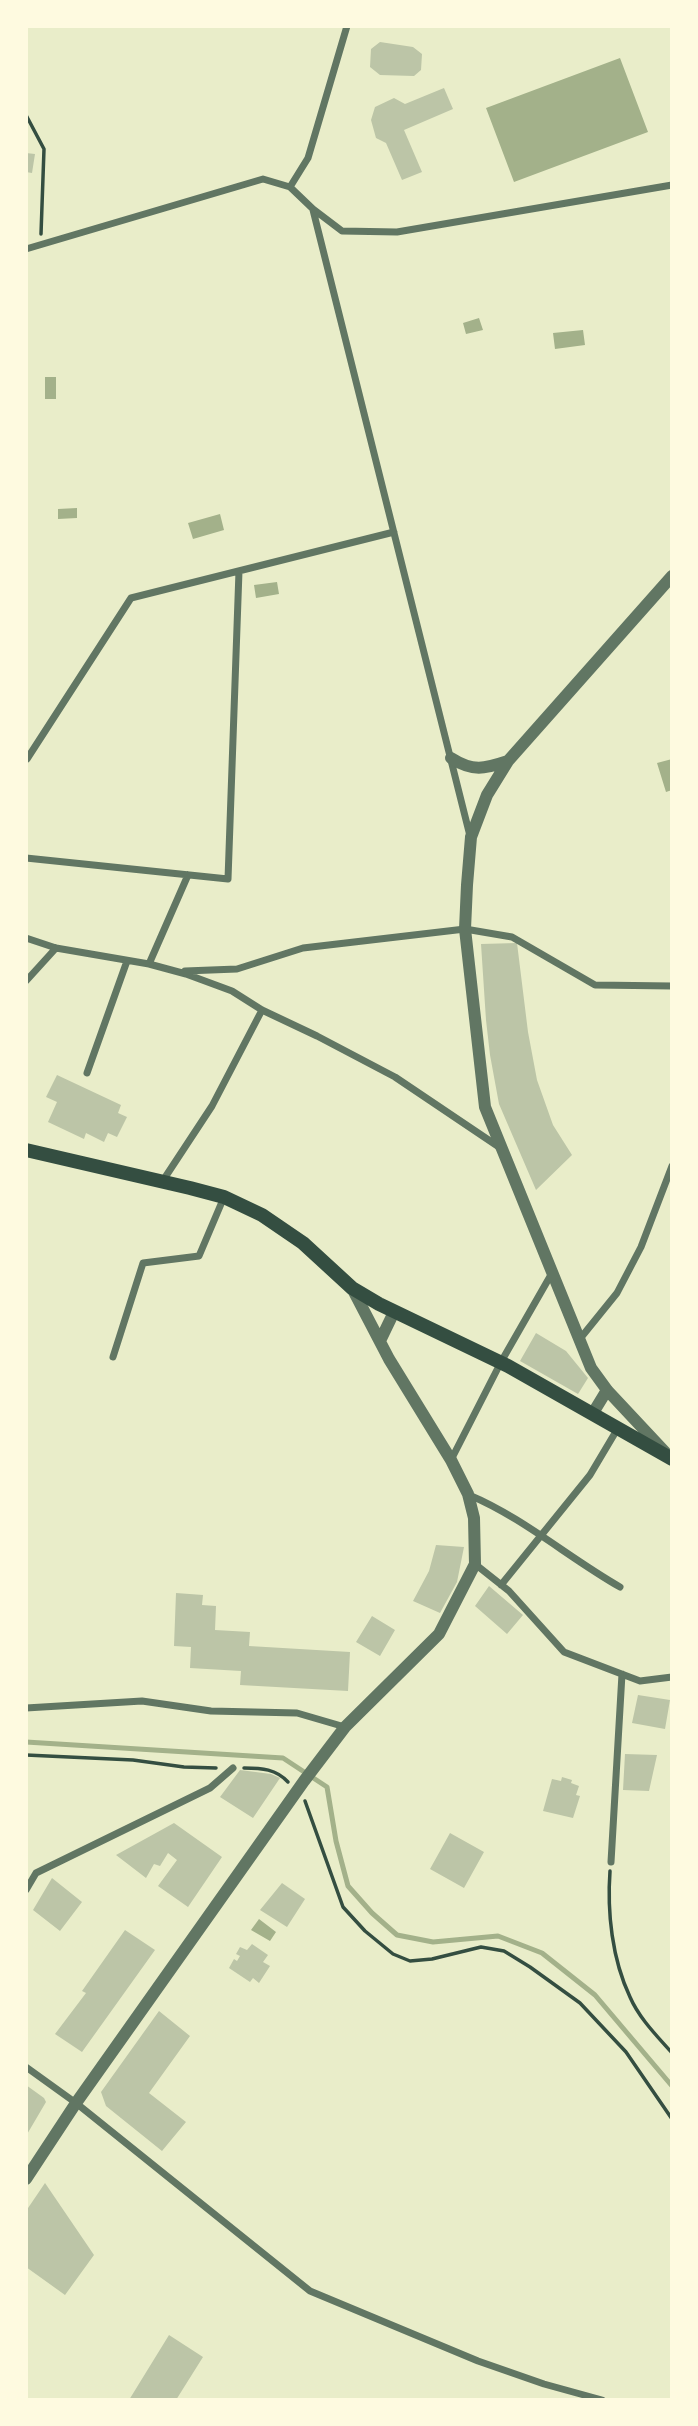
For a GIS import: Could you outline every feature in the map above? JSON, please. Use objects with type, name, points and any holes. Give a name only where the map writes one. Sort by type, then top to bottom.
[{"type":"main road","points":[[26,1150],[224,1197],[262,1215],[303,1242],[352,1288],[394,1312],[501,1362],[672,1459]]},
{"type":"street","points":[[290,187],[308,158],[347,26]]},
{"type":"street","points":[[26,249],[263,179],[290,187],[342,231],[397,232],[672,185]]},
{"type":"street","points":[[313,209],[471,837]]},
{"type":"street","points":[[27,761],[131,598],[394,533]]},
{"type":"street","points":[[26,858],[228,879],[239,571]]},
{"type":"street","points":[[672,576],[508,761],[487,795],[471,837],[465,929],[485,1107],[591,1368],[607,1390],[672,1459]]},
{"type":"street","points":[[26,752],[27,761]]},
{"type":"street","points":[[451,758],[466,768],[490,767],[508,761]]},
{"type":"street","points":[[149,964],[188,875]]},
{"type":"street","points":[[177,972],[237,969],[303,948],[465,929],[512,937],[595,985],[672,986]]},
{"type":"street","points":[[26,938],[56,948],[149,964],[233,991],[262,1010],[395,1077],[502,1149]]},
{"type":"street","points":[[26,981],[56,948]]},
{"type":"street","points":[[87,1073],[127,961]]},
{"type":"street","points":[[162,1182],[212,1106],[262,1010]]},
{"type":"street","points":[[579,1341],[617,1293],[641,1247],[672,1166]]},
{"type":"street","points":[[113,1357],[143,1263],[200,1256],[224,1197]]},
{"type":"street","points":[[452,1460],[501,1362],[552,1273]]},
{"type":"street","points":[[26,2179],[76,2103],[300,1786],[345,1727],[439,1634],[475,1564],[474,1518],[468,1494],[452,1460],[380,1341],[352,1288]]},
{"type":"street","points":[[380,1341],[394,1312]]},
{"type":"street","points":[[593,1413],[607,1390]]},
{"type":"street","points":[[501,1585],[590,1475],[618,1428]]},
{"type":"street","points":[[468,1494],[496,1506],[581,1565],[620,1587]]},
{"type":"street","points":[[475,1564],[501,1585],[564,1652],[640,1681],[672,1677]]},
{"type":"street","points":[[611,1862],[622,1674]]},
{"type":"street","points":[[26,1708],[142,1701],[211,1711],[296,1713],[345,1727]]},
{"type":"street","points":[[26,1890],[36,1873],[211,1788],[233,1768]]},
{"type":"street","points":[[26,2067],[76,2103],[310,2291],[478,2361],[544,2384],[602,2400]]},
{"type":"path","points":[[26,115],[44,149],[40,245]]},
{"type":"path","points":[[26,1755],[132,1760],[184,1768],[266,1768],[300,1786],[343,1907],[365,1931],[393,1954],[410,1961],[432,1959],[481,1947],[503,1951],[530,1966],[580,2003],[626,2053],[672,2119]]},
{"type":"path","points":[[611,1862],[610,1914],[621,1971],[630,1999],[649,2027],[672,2053]]},
{"type":"shaded area","points":[[620,58],[648,132],[514,182],[486,108]]},
{"type":"shaded area","points":[[479,318],[483,330],[466,334],[463,323]]},
{"type":"shaded area","points":[[583,330],[585,345],[555,349],[553,333]]},
{"type":"shaded area","points":[[45,377],[56,377],[56,399],[45,399]]},
{"type":"shaded area","points":[[77,508],[77,518],[58,519],[58,509]]},
{"type":"shaded area","points":[[220,514],[224,530],[193,539],[188,523]]},
{"type":"shaded area","points":[[277,582],[279,594],[256,598],[254,585]]},
{"type":"shaded area","points":[[672,759],[672,790],[666,792],[657,763]]},
{"type":"shaded area","points":[[259,1919],[276,1932],[270,1941],[251,1930]]},
{"type":"building","points":[[380,42],[413,47],[422,54],[421,70],[414,76],[380,75],[370,67],[371,49]]},
{"type":"building","points":[[444,88],[453,109],[404,130],[422,172],[402,180],[386,143],[376,138],[371,120],[375,107],[394,98],[405,104]]},
{"type":"building","points":[[26,153],[35,154],[32,173],[26,172]]},
{"type":"building","points":[[517,943],[537,1080],[553,1125],[572,1155],[536,1190],[499,1104],[486,1020],[481,944]]},
{"type":"building","points":[[57,1075],[121,1105],[118,1113],[127,1117],[117,1137],[108,1133],[104,1142],[86,1133],[84,1139],[48,1122],[57,1102],[46,1097]]},
{"type":"building","points":[[536,1333],[566,1351],[588,1378],[578,1394],[520,1361]]},
{"type":"building","points":[[436,1545],[464,1547],[457,1582],[440,1613],[413,1601],[429,1571]]},
{"type":"building","points":[[489,1586],[523,1615],[507,1634],[475,1606]]},
{"type":"building","points":[[176,1593],[203,1595],[202,1605],[216,1606],[215,1630],[250,1632],[249,1646],[350,1652],[348,1691],[240,1685],[241,1671],[190,1668],[191,1647],[174,1646]]},
{"type":"building","points":[[372,1616],[395,1630],[380,1656],[356,1642]]},
{"type":"building","points":[[638,1695],[670,1700],[665,1729],[632,1723]]},
{"type":"building","points":[[625,1754],[657,1755],[649,1791],[623,1790]]},
{"type":"building","points":[[240,1770],[271,1774],[280,1778],[253,1818],[220,1797]]},
{"type":"building","points":[[562,1777],[579,1786],[576,1795],[580,1796],[573,1818],[543,1811],[552,1779],[561,1781]]},
{"type":"building","points":[[174,1823],[222,1857],[188,1907],[158,1886],[177,1860],[168,1853],[160,1866],[154,1864],[146,1878],[116,1855]]},
{"type":"building","points":[[450,1833],[484,1852],[464,1888],[430,1869]]},
{"type":"building","points":[[52,1878],[82,1902],[60,1931],[33,1910]]},
{"type":"building","points":[[282,1883],[305,1899],[287,1927],[260,1910]]},
{"type":"building","points":[[125,1930],[155,1950],[82,2052],[55,2034],[86,1993],[82,1991]]},
{"type":"building","points":[[252,1944],[268,1955],[263,1962],[270,1966],[259,1983],[253,1978],[250,1982],[229,1968],[234,1959],[237,1961],[240,1956],[236,1954],[240,1947],[247,1950]]},
{"type":"building","points":[[159,2011],[190,2036],[149,2093],[186,2122],[162,2151],[106,2106],[101,2092]]},
{"type":"building","points":[[26,2085],[46,2102],[26,2136]]},
{"type":"building","points":[[45,2183],[94,2255],[65,2295],[26,2267],[26,2211]]},
{"type":"building","points":[[169,2335],[203,2357],[176,2400],[129,2400]]},
{"type":"waterway","points":[[26,1742],[283,1758],[327,1787],[336,1841],[348,1886],[372,1913],[397,1935],[433,1942],[498,1936],[542,1953],[595,1995],[672,2086]]}]
